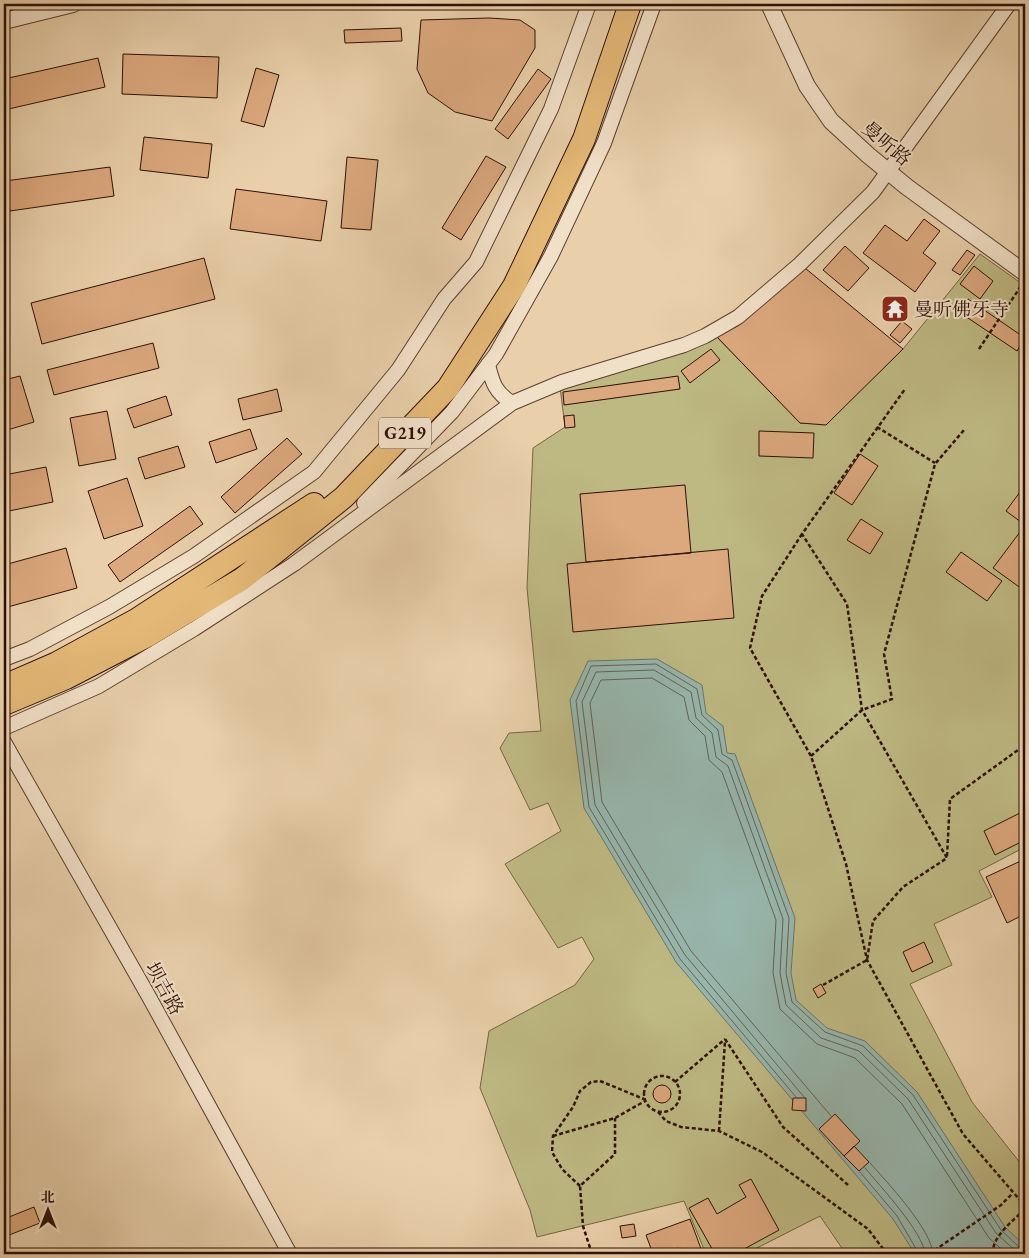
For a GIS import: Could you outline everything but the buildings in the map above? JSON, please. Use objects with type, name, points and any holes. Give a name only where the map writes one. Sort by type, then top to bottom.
[{"type":"highway","name":"G219","points":[[4,686],[57,663],[136,620],[333,491],[432,385],[508,270],[568,143],[617,4]]},
{"type":"highway","name":"G219","points":[[4,704],[66,678],[147,636],[242,578],[288,555],[448,388],[514,286],[584,139],[630,4]]},
{"type":"street","points":[[4,22],[73,4]]},
{"type":"street","points":[[4,659],[30,650],[117,602],[194,556],[314,472],[398,370],[444,299],[476,262],[551,109],[589,4]]},
{"type":"street","points":[[4,728],[99,686],[194,629],[288,555],[376,492],[452,412],[488,364],[551,256],[604,143],[654,4]]},
{"type":"street","name":"曼听路","points":[[769,4],[807,86],[818,104],[846,135],[890,172],[1025,273]]},
{"type":"street","points":[[288,555],[512,404],[562,382],[684,345],[725,326],[751,308],[854,212],[890,172],[1009,4]]},
{"type":"street","points":[[488,364],[492,383],[498,394],[512,404]]},
{"type":"street","name":"坝吉路","points":[[4,742],[148,995],[290,1254]]},
{"type":"path","points":[[979,350],[1025,280]]},
{"type":"path","points":[[905,389],[802,534],[762,596],[750,648],[811,756],[846,864],[867,960],[963,1134],[1025,1207],[1000,1236],[993,1249],[993,1254]]},
{"type":"path","points":[[877,427],[935,464]]},
{"type":"path","points":[[811,756],[862,710],[892,698],[884,654],[935,464],[964,430]]},
{"type":"path","points":[[802,534],[847,604],[862,710],[947,858]]},
{"type":"path","points":[[947,858],[950,799],[1025,745]]},
{"type":"path","points":[[867,960],[873,921],[903,887],[947,858]]},
{"type":"path","points":[[823,986],[867,960]]},
{"type":"path","points":[[675,1082],[725,1039]]},
{"type":"path","points":[[719,1131],[725,1039]]},
{"type":"path","points":[[725,1039],[782,1127],[848,1185]]},
{"type":"path","points":[[592,1254],[583,1226],[580,1186],[562,1169],[552,1152],[553,1136],[580,1091],[591,1082],[600,1081],[645,1100],[652,1110],[658,1112],[669,1111],[678,1104],[680,1093],[675,1082],[666,1077],[655,1078],[646,1085],[645,1100]]},
{"type":"path","points":[[553,1136],[615,1118],[645,1100]]},
{"type":"path","points":[[658,1112],[666,1121],[682,1127],[719,1131],[762,1152],[868,1229],[887,1254]]},
{"type":"path","points":[[580,1186],[615,1154],[615,1118]]},
{"type":"path","points":[[929,1254],[1001,1205],[1013,1193]]},
{"type":"shaded area","points":[[980,254],[1025,286],[1025,847],[979,871],[992,897],[934,924],[952,965],[910,984],[972,1102],[1025,1169],[1025,1254],[846,1254],[820,1216],[745,1254],[706,1254],[684,1201],[537,1237],[530,1210],[480,1088],[489,1031],[575,985],[594,959],[582,937],[558,948],[505,864],[561,831],[548,803],[530,810],[500,748],[509,733],[541,731],[527,588],[533,448],[565,427],[560,387],[717,337],[800,423],[826,424],[903,349]]},
{"type":"water","points":[[657,659],[702,685],[706,713],[723,726],[727,753],[735,754],[795,918],[791,973],[796,1000],[827,1028],[865,1041],[917,1092],[1005,1227],[1025,1246],[1025,1254],[915,1254],[893,1219],[676,962],[584,808],[570,700],[588,661]]},
{"type":"place","name":"曼听佛牙寺","points":[[895,309]]}]
